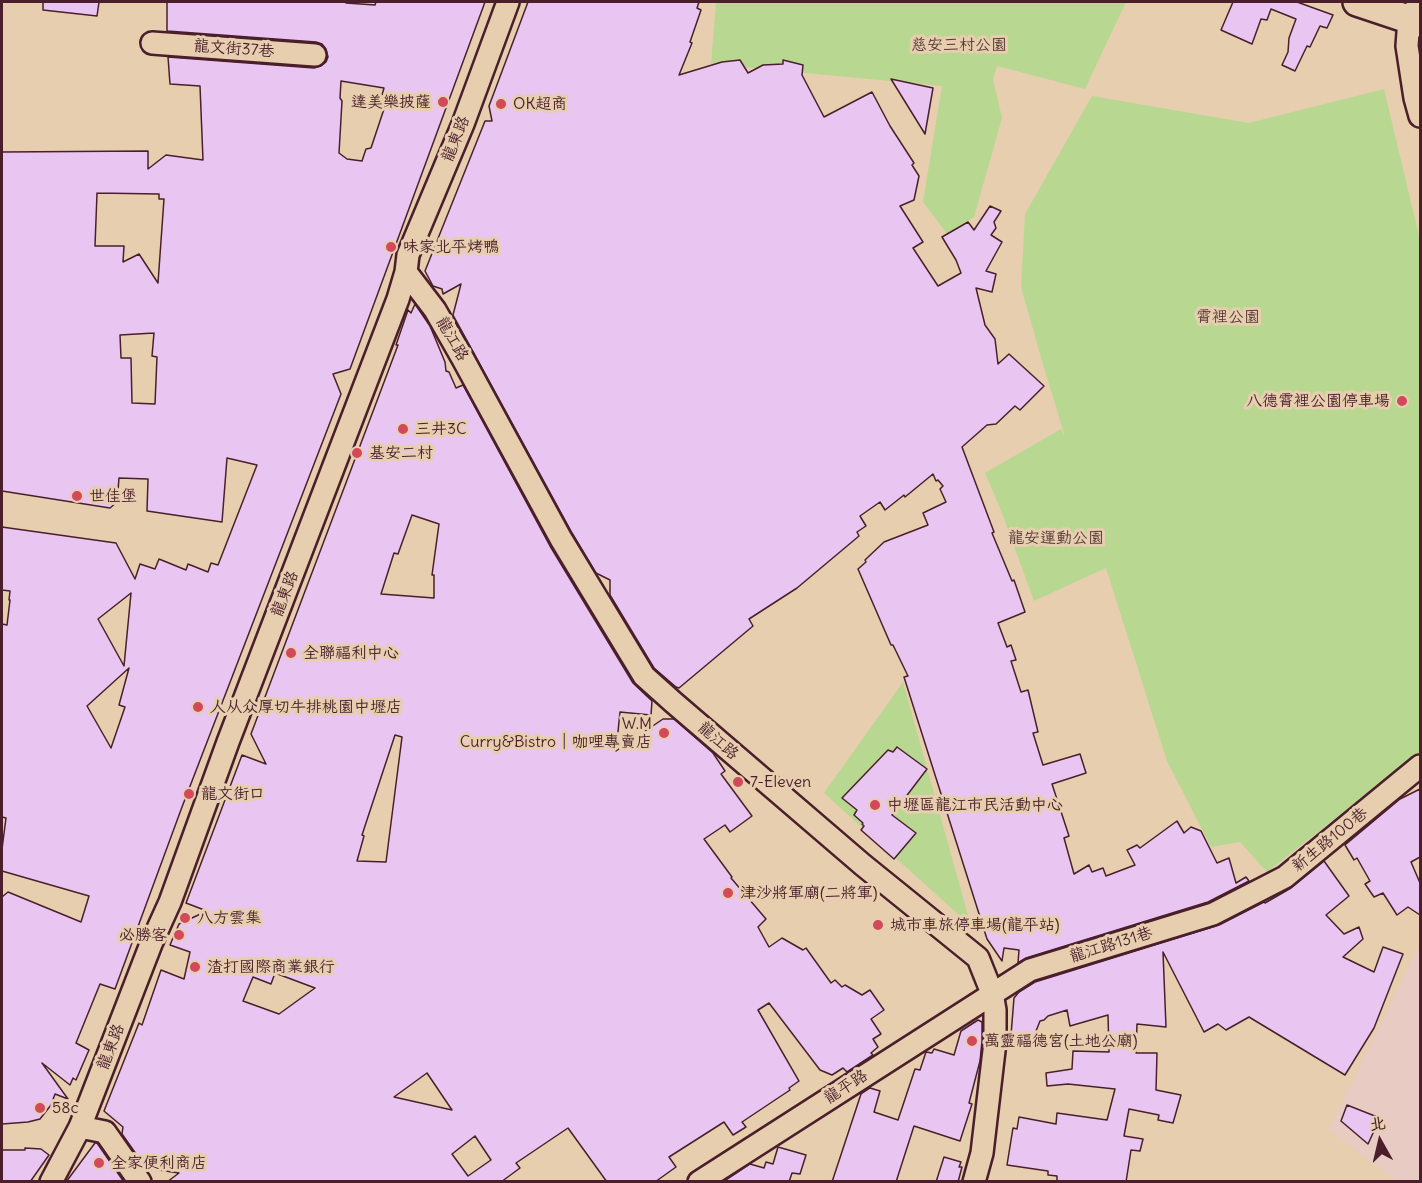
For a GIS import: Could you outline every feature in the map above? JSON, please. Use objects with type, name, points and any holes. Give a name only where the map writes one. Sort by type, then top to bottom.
[{"type":"main road","points":[[1357,2],[1417,15]]},
{"type":"street","name":"龍東路","points":[[51,1182],[80,1127],[151,944],[170,902],[221,762],[398,299],[406,272],[408,255],[463,124],[508,2]]},
{"type":"street","points":[[1417,15],[1407,46],[1420,116]]},
{"type":"street","name":"龍文街37巷","points":[[152,44],[315,55]]},
{"type":"street","name":"龍江路","points":[[406,272],[435,310],[561,538],[645,676],[863,865],[978,958],[992,993],[995,1010],[994,1042],[982,1153],[974,1182]]},
{"type":"street","name":"新生路100巷","points":[[1232,904],[1285,877],[1420,766]]},
{"type":"street","name":"龍江路131巷","points":[[992,993],[1030,970],[1213,914],[1232,904]]},
{"type":"street","name":"龍平路","points":[[699,1182],[992,993]]},
{"type":"street","points":[[80,1127],[105,1132],[140,1182]]},
{"type":"shaded area","points":[[1420,943],[1420,1181],[1396,1181],[1329,1129]]},
{"type":"green space","name":"慈安三村公園","points":[[716,2],[1126,2],[1085,89],[997,66],[993,79],[1002,118],[974,217],[948,235],[923,202],[942,86],[711,64]]},
{"type":"green space","name":"霄裡公園","points":[[1384,89],[1420,240],[1420,752],[1267,872],[1240,842],[1211,847],[1167,761],[1106,568],[1034,601],[985,473],[1061,429],[1065,437],[1021,287],[1025,214],[1092,96],[1249,123]]},
{"type":"green space","points":[[903,682],[971,926],[824,793]]},
{"type":"building","points":[[43,2],[99,2],[97,16],[43,10]]},
{"type":"building","points":[[167,2],[346,2],[375,5],[376,2],[485,2],[350,369],[333,374],[341,394],[182,807],[115,989],[100,984],[76,1043],[89,1050],[76,1080],[73,1078],[70,1085],[42,1063],[68,1099],[55,1094],[51,1105],[40,1119],[2,1124],[2,897],[8,892],[81,922],[89,896],[2,871],[6,818],[2,817],[2,624],[7,625],[10,591],[2,590],[2,527],[116,543],[135,579],[140,564],[155,569],[159,559],[186,570],[188,564],[208,572],[211,563],[218,565],[257,465],[227,458],[222,522],[147,511],[148,479],[119,478],[117,502],[110,508],[2,491],[2,152],[148,151],[148,169],[166,155],[203,160],[200,86],[170,84],[168,57],[314,68],[321,66],[328,57],[322,44],[316,42],[167,31]],"holes":[[[341,81],[384,88],[381,99],[387,100],[371,148],[366,149],[362,161],[347,159],[339,153],[342,101],[340,98]],[[97,193],[159,194],[159,199],[164,199],[158,283],[139,254],[123,262],[124,246],[95,246]],[[154,333],[152,356],[157,357],[155,404],[132,403],[131,358],[121,358],[120,335]],[[131,593],[124,666],[98,619]],[[129,668],[119,705],[125,707],[111,748],[87,706]]]},
{"type":"building","points":[[528,2],[699,2],[697,8],[701,10],[690,42],[692,43],[679,75],[722,62],[740,60],[748,73],[763,65],[783,64],[783,60],[803,65],[802,75],[824,117],[872,92],[890,126],[914,163],[912,165],[919,176],[914,200],[900,206],[923,242],[913,248],[938,286],[961,273],[942,237],[968,222],[974,230],[990,206],[1001,211],[994,222],[996,228],[991,235],[1002,242],[986,271],[996,274],[992,292],[976,288],[985,325],[995,339],[998,364],[1009,354],[1044,386],[1020,410],[1015,406],[996,424],[987,425],[962,447],[994,532],[992,533],[1012,581],[1014,580],[1025,612],[998,623],[1007,647],[1011,645],[1016,660],[1011,661],[1021,692],[1028,690],[1038,732],[1033,733],[1043,765],[1080,754],[1086,773],[1052,784],[1069,836],[1064,838],[1074,874],[1089,865],[1092,872],[1103,868],[1106,876],[1135,865],[1127,850],[1137,845],[1140,848],[1177,821],[1184,833],[1191,827],[1201,831],[1217,863],[1229,858],[1236,883],[1246,877],[1249,881],[1208,902],[1026,958],[1018,963],[1019,950],[1004,948],[1002,961],[987,939],[904,677],[908,676],[891,645],[858,569],[884,542],[928,525],[923,513],[946,502],[940,489],[943,486],[938,480],[936,481],[933,474],[885,510],[880,502],[860,516],[866,526],[857,532],[859,536],[797,588],[749,619],[753,626],[679,688],[654,668],[610,595],[610,580],[596,573],[572,533],[453,315],[461,284],[443,294],[442,289],[433,286],[425,271],[485,121],[492,121],[489,106]]},
{"type":"building","points":[[1233,2],[1297,2],[1333,15],[1327,28],[1320,26],[1295,71],[1282,65],[1288,52],[1289,38],[1296,19],[1271,9],[1267,20],[1261,19],[1252,44],[1221,30]]},
{"type":"building","points":[[891,79],[933,88],[925,134]]},
{"type":"building","points":[[415,304],[430,326],[445,362],[446,371],[449,372],[456,388],[463,385],[550,546],[633,683],[652,701],[651,715],[620,712],[616,751],[663,719],[674,719],[713,753],[725,771],[721,774],[752,816],[730,832],[725,825],[704,839],[731,878],[766,919],[758,927],[769,947],[782,938],[803,950],[806,948],[831,983],[835,980],[842,987],[845,985],[862,995],[870,990],[884,1010],[871,1019],[881,1034],[873,1039],[878,1047],[871,1053],[873,1055],[847,1072],[843,1068],[832,1075],[820,1070],[769,1003],[758,1010],[799,1081],[789,1088],[790,1090],[742,1122],[746,1127],[733,1135],[724,1122],[669,1157],[676,1167],[655,1182],[607,1182],[568,1128],[516,1163],[520,1168],[501,1182],[167,1182],[179,1173],[146,1168],[122,1134],[123,1127],[104,1111],[139,1023],[142,1025],[161,970],[184,979],[190,952],[170,945],[179,924],[207,911],[186,903],[242,755],[266,764],[251,734],[398,345],[396,345],[408,310],[411,313]],"holes":[[[412,515],[439,524],[432,575],[434,575],[434,598],[381,594],[394,553],[398,554]],[[395,735],[402,737],[386,862],[357,861],[364,836],[362,835]],[[275,973],[315,988],[279,1014],[243,1001],[253,977],[271,984]],[[427,1073],[452,1110],[394,1097]],[[475,1136],[491,1160],[468,1176],[452,1154]]]},
{"type":"building","name":"中壢區龍江市民活動中心","points":[[897,747],[927,769],[892,815],[916,833],[894,859],[861,830],[863,823],[854,815],[857,810],[842,798],[888,750],[893,752]]},
{"type":"building","points":[[1420,789],[1420,857],[1411,862],[1420,883],[1420,915],[1408,907],[1397,915],[1383,893],[1374,897],[1365,884],[1370,881],[1357,858],[1354,860],[1345,845],[1400,799]]},
{"type":"building","points":[[1324,861],[1349,896],[1326,915],[1344,934],[1359,927],[1363,939],[1343,957],[1374,972],[1383,947],[1403,954],[1374,1028],[1345,1075],[1249,1017],[1226,1030],[1218,1024],[1204,1032],[1163,952],[1166,1027],[1137,1024],[1136,1053],[1157,1053],[1156,1090],[1181,1095],[1173,1123],[1158,1120],[1159,1115],[1129,1109],[1124,1136],[1143,1139],[1140,1151],[1131,1150],[1126,1182],[1057,1182],[1057,1176],[1048,1175],[1048,1171],[1007,1165],[1013,1128],[1017,1129],[1019,1117],[1056,1124],[1057,1113],[1107,1120],[1115,1089],[1068,1084],[1047,1086],[1046,1073],[1072,1069],[1073,1051],[1109,1052],[1108,1015],[1070,1026],[1067,1010],[1040,1021],[1034,1036],[1027,1038],[1011,1035],[1014,998],[1019,992],[1035,982],[1219,925],[1291,888]]},
{"type":"building","points":[[978,1020],[982,1022],[980,1061],[969,1103],[972,1104],[960,1141],[914,1126],[896,1182],[832,1182],[861,1094],[870,1088],[880,1091],[874,1112],[898,1120],[915,1069],[920,1070],[926,1052],[932,1053],[934,1049],[954,1055],[961,1031]]},
{"type":"building","points":[[1347,1105],[1380,1118],[1368,1144],[1341,1121]]},
{"type":"building","points":[[95,1143],[124,1182],[66,1182]]},
{"type":"building","points":[[778,1147],[806,1155],[800,1174],[792,1173],[789,1182],[723,1182],[750,1164],[764,1168],[766,1162],[773,1164]]},
{"type":"building","points":[[25,1148],[41,1149],[49,1155],[30,1182],[2,1182],[2,1150],[25,1150]]},
{"type":"building","points":[[944,1157],[961,1162],[958,1182],[936,1182]]},
{"type":"place","name":"達美樂披薩","points":[[443,102]]},
{"type":"place","name":"OK超商","points":[[501,104]]},
{"type":"place","name":"味家北平烤鴨","points":[[391,247]]},
{"type":"place","name":"八德霄裡公園停車場","points":[[1402,401]]},
{"type":"place","name":"三井3C","points":[[403,429]]},
{"type":"place","name":"基安二村","points":[[357,453]]},
{"type":"place","name":"世佳堡","points":[[77,496]]},
{"type":"place","name":"全聯福利中心","points":[[291,653]]},
{"type":"place","name":"人从众厚切牛排桃園中壢店","points":[[198,707]]},
{"type":"place","name":"W.M Curry&Bistro｜咖哩專賣店","points":[[664,733]]},
{"type":"place","name":"7-Eleven","points":[[738,782]]},
{"type":"place","name":"龍文街口","points":[[189,794]]},
{"type":"place","name":"中壢區龍江市民活動中心","points":[[875,805]]},
{"type":"place","name":"津沙將軍廟(二將軍)","points":[[728,893]]},
{"type":"place","name":"八方雲集","points":[[185,918]]},
{"type":"place","name":"城市車旅停車場(龍平站)","points":[[878,925]]},
{"type":"place","name":"必勝客","points":[[179,935]]},
{"type":"place","name":"渣打國際商業銀行","points":[[195,967]]},
{"type":"place","name":"萬靈福德宮(土地公廟)","points":[[972,1041]]},
{"type":"place","name":"58c","points":[[40,1108]]},
{"type":"place","name":"全家便利商店","points":[[99,1163]]},
{"type":"park label","name":"龍安運動公園","points":[[1056,538]]}]
